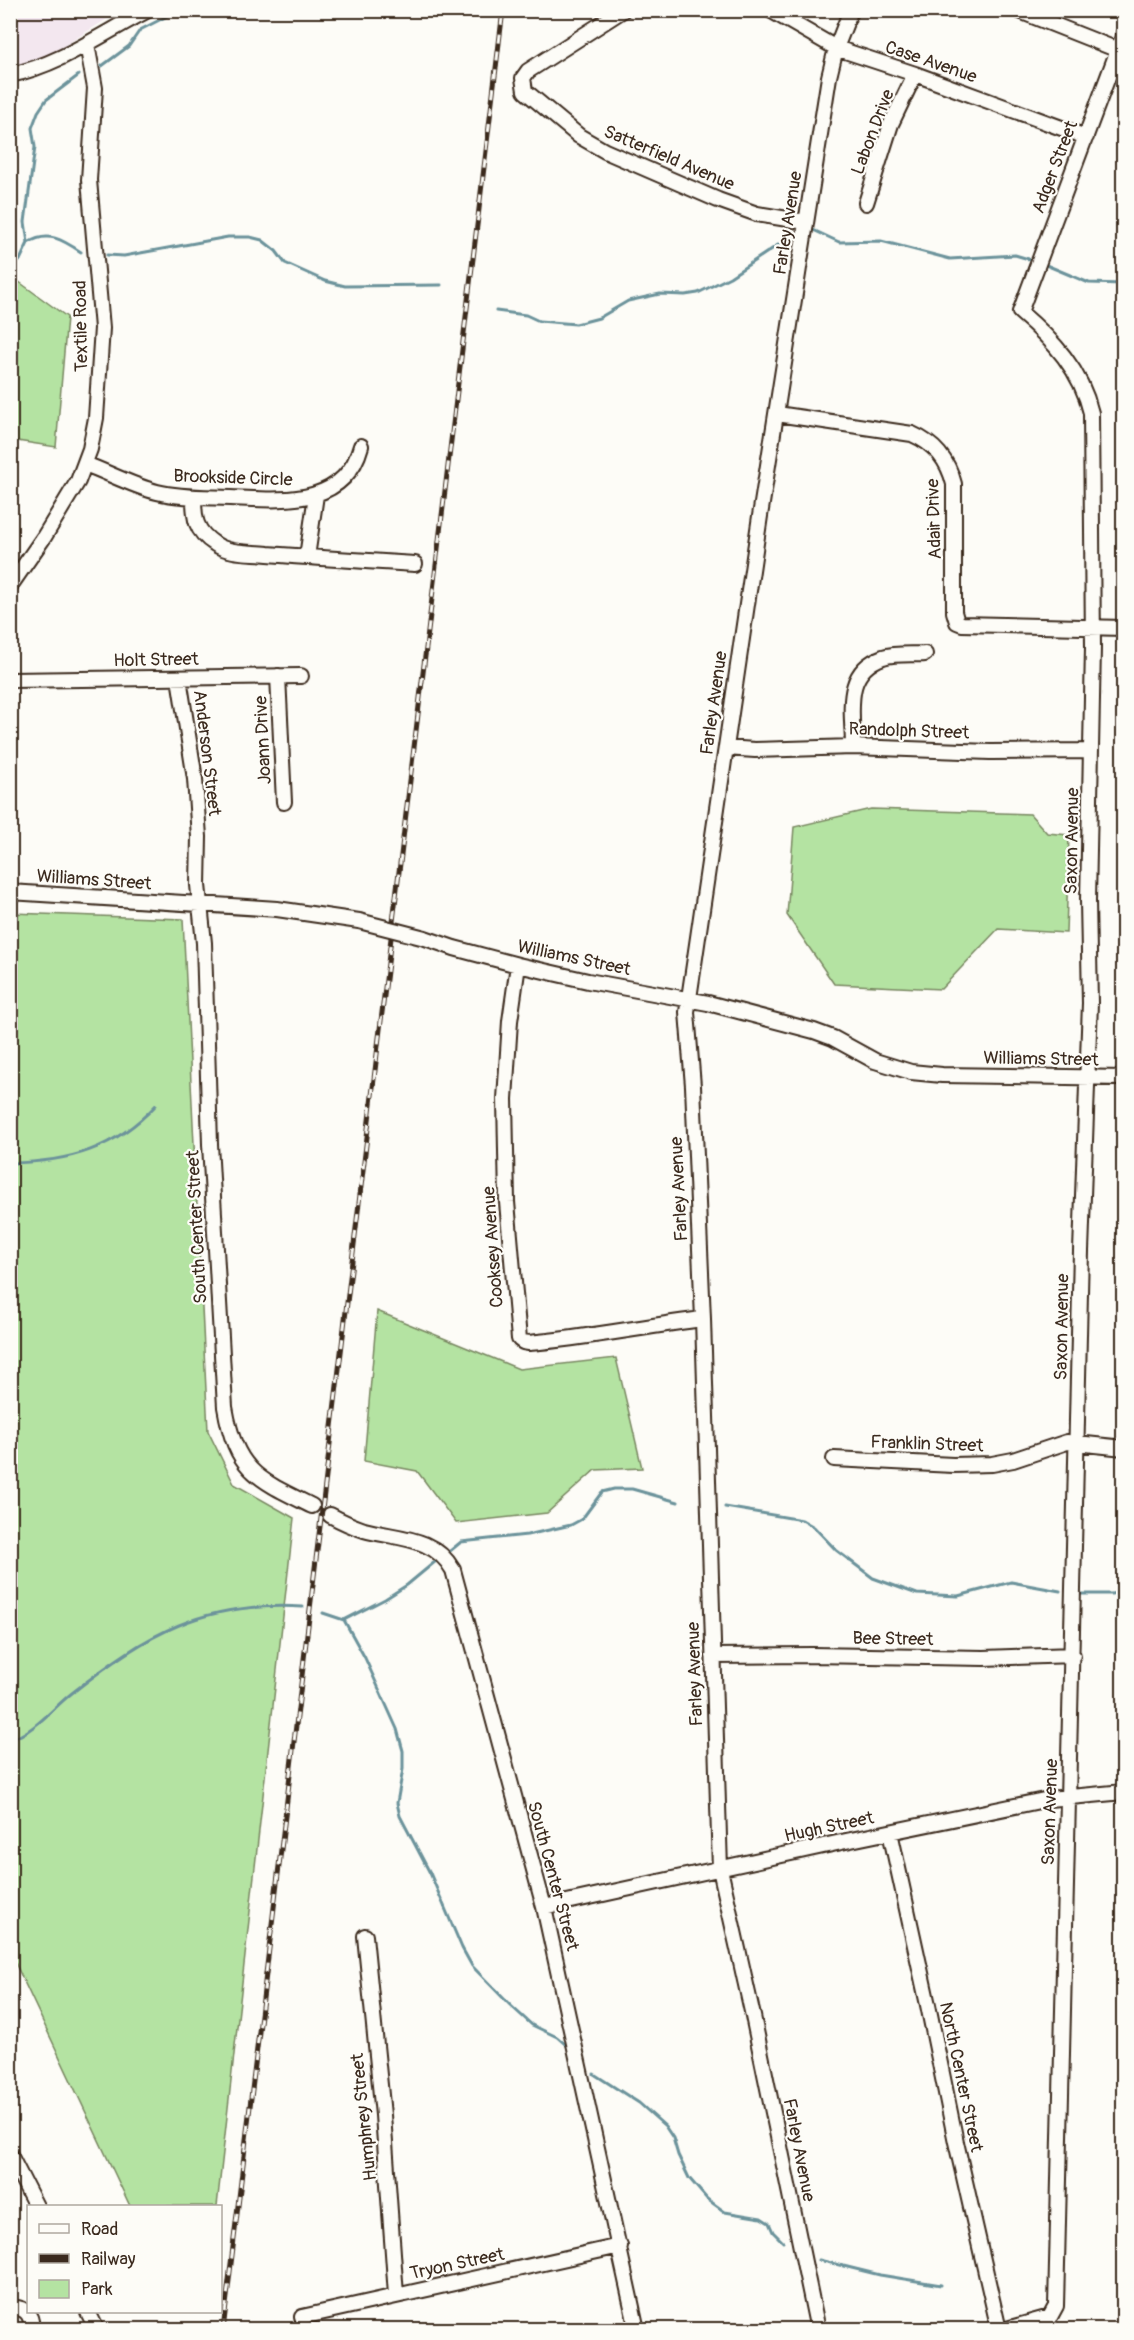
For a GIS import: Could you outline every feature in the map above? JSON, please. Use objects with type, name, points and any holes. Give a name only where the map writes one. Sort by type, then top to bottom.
[{"type":"street","points":[[10,75],[31,71],[87,44],[148,10]]},
{"type":"street","name":"Satterfield Avenue","points":[[622,10],[528,71],[523,78],[525,91],[579,136],[605,151],[718,200],[758,214],[806,222]]},
{"type":"street","name":"Case Avenue","points":[[770,10],[836,48],[915,74],[1086,137]]},
{"type":"street","name":"Farley Avenue","points":[[818,2330],[720,1869],[703,1319],[687,1012],[829,77],[836,48],[851,10]]},
{"type":"street","points":[[1017,10],[1118,50]]},
{"type":"street","name":"Adger Street","points":[[1020,312],[1124,34]]},
{"type":"street","name":"Textile Road","points":[[10,586],[62,509],[85,464],[96,418],[102,328],[89,180],[95,88],[87,44]]},
{"type":"street","name":"Labon Drive","points":[[866,203],[891,124],[915,74]]},
{"type":"street","name":"Saxon Avenue","points":[[1001,2330],[1050,2317],[1055,2310],[1090,1003],[1088,901],[1093,628],[1091,412],[1088,396],[1072,365],[1020,312]]},
{"type":"street","name":"Adair Drive","points":[[777,414],[912,434],[937,449],[948,465],[954,484],[954,612],[957,622],[1093,628]]},
{"type":"street","name":"Brookside Circle","points":[[85,464],[157,492],[194,497],[299,499],[316,495],[347,474],[354,466],[361,446]]},
{"type":"street","points":[[307,558],[316,495]]},
{"type":"street","points":[[194,497],[194,519],[199,529],[215,545],[225,550],[307,558],[415,564]]},
{"type":"street","points":[[1093,628],[1124,628]]},
{"type":"street","points":[[853,747],[853,683],[865,666],[884,657],[925,654]]},
{"type":"street","name":"Joann Drive","points":[[278,676],[284,802]]},
{"type":"street","name":"Holt Street","points":[[10,680],[301,676]]},
{"type":"street","name":"Anderson Street","points":[[179,678],[195,779],[200,905]]},
{"type":"street","name":"Randolph Street","points":[[726,748],[754,750],[853,747],[990,752],[1091,751]]},
{"type":"street","name":"Williams Street","points":[[10,892],[277,909],[359,921],[518,965],[588,981],[688,999],[824,1034],[875,1061],[911,1072],[942,1076],[1124,1078]]},
{"type":"street","name":"South Center Street","points":[[200,905],[204,943],[210,1144],[223,1388],[228,1426],[233,1445],[252,1471],[278,1489],[312,1506]]},
{"type":"street","name":"Cooksey Avenue","points":[[518,965],[510,1021],[505,1100],[507,1202],[519,1339],[529,1343],[589,1337],[629,1328],[703,1319]]},
{"type":"street","name":"Franklin Street","points":[[834,1459],[953,1465],[992,1464],[1013,1460],[1064,1443],[1124,1448]]},
{"type":"street","name":"South Center Street","points":[[330,1515],[362,1529],[425,1543],[443,1556],[453,1570],[544,1908],[637,2330]]},
{"type":"street","name":"Bee Street","points":[[713,1656],[984,1658],[1073,1655]]},
{"type":"street","name":"Hugh Street","points":[[544,1908],[1049,1799],[1124,1792]]},
{"type":"street","name":"North Center Street","points":[[890,1832],[956,2142],[1001,2330]]},
{"type":"street","name":"Humphrey Street","points":[[365,1936],[383,2115],[396,2295]]},
{"type":"street","points":[[10,2155],[35,2205]]},
{"type":"street","name":"Tryon Street","points":[[304,2323],[396,2295],[620,2246]]},
{"type":"street","points":[[10,2308],[20,2308],[26,2311],[32,2323],[31,2330]]},
{"type":"street","points":[[89,2313],[98,2330]]},
{"type":"shaded area","points":[[11,11],[120,11],[11,79]]},
{"type":"green space","points":[[11,276],[67,317],[56,447],[11,440]]},
{"type":"green space","points":[[871,809],[1030,814],[1047,833],[1069,835],[1066,933],[998,929],[941,989],[834,984],[787,915],[794,827]]},
{"type":"green space","points":[[11,913],[183,919],[208,1431],[234,1484],[294,1518],[217,2205],[130,2205],[11,1954]]},
{"type":"green space","points":[[377,1311],[519,1369],[616,1358],[642,1468],[595,1470],[547,1513],[456,1523],[417,1471],[364,1461]]},
{"type":"waterway","points":[[102,66],[129,46],[140,30],[179,10]]},
{"type":"waterway","points":[[10,272],[20,260],[28,243],[25,222],[35,147],[32,128],[46,100],[79,75]]},
{"type":"waterway","points":[[809,228],[839,242],[881,241],[950,259],[1015,255],[1032,260]]},
{"type":"waterway","points":[[496,311],[526,315],[539,321],[576,324],[599,318],[628,301],[660,294],[698,293],[730,277],[796,233]]},
{"type":"waterway","points":[[28,243],[42,237],[55,238],[81,252]]},
{"type":"waterway","points":[[107,255],[124,256],[228,237],[250,237],[262,240],[276,251],[285,263],[325,281],[345,286],[441,285]]},
{"type":"waterway","points":[[1046,265],[1089,283],[1124,284]]},
{"type":"waterway","points":[[10,1163],[52,1160],[90,1150],[124,1132],[156,1105]]},
{"type":"waterway","points":[[450,1551],[461,1542],[527,1535],[571,1525],[582,1519],[602,1492],[614,1489],[632,1489],[678,1502]]},
{"type":"waterway","points":[[725,1507],[802,1520],[814,1527],[836,1550],[873,1578],[917,1594],[958,1596],[1011,1582],[1060,1591]]},
{"type":"waterway","points":[[323,1613],[344,1620],[407,1585],[436,1561]]},
{"type":"waterway","points":[[1082,1594],[1124,1592]]},
{"type":"waterway","points":[[10,1740],[27,1731],[72,1693],[126,1653],[178,1625],[235,1609],[303,1607]]},
{"type":"waterway","points":[[344,1620],[365,1658],[397,1729],[403,1751],[403,1769],[397,1803],[400,1816],[430,1873],[462,1948],[472,1966],[510,2005],[532,2025],[557,2037],[566,2045]]},
{"type":"waterway","points":[[594,2074],[639,2103],[665,2126],[673,2138],[689,2178],[707,2199],[725,2212],[761,2218],[769,2223],[773,2232],[783,2242]]},
{"type":"waterway","points":[[819,2260],[880,2275],[941,2285]]},
{"type":"railway","points":[[223,2330],[503,10]]},
{"type":"railway","points":[[1120,2330],[1124,2323]]}]
